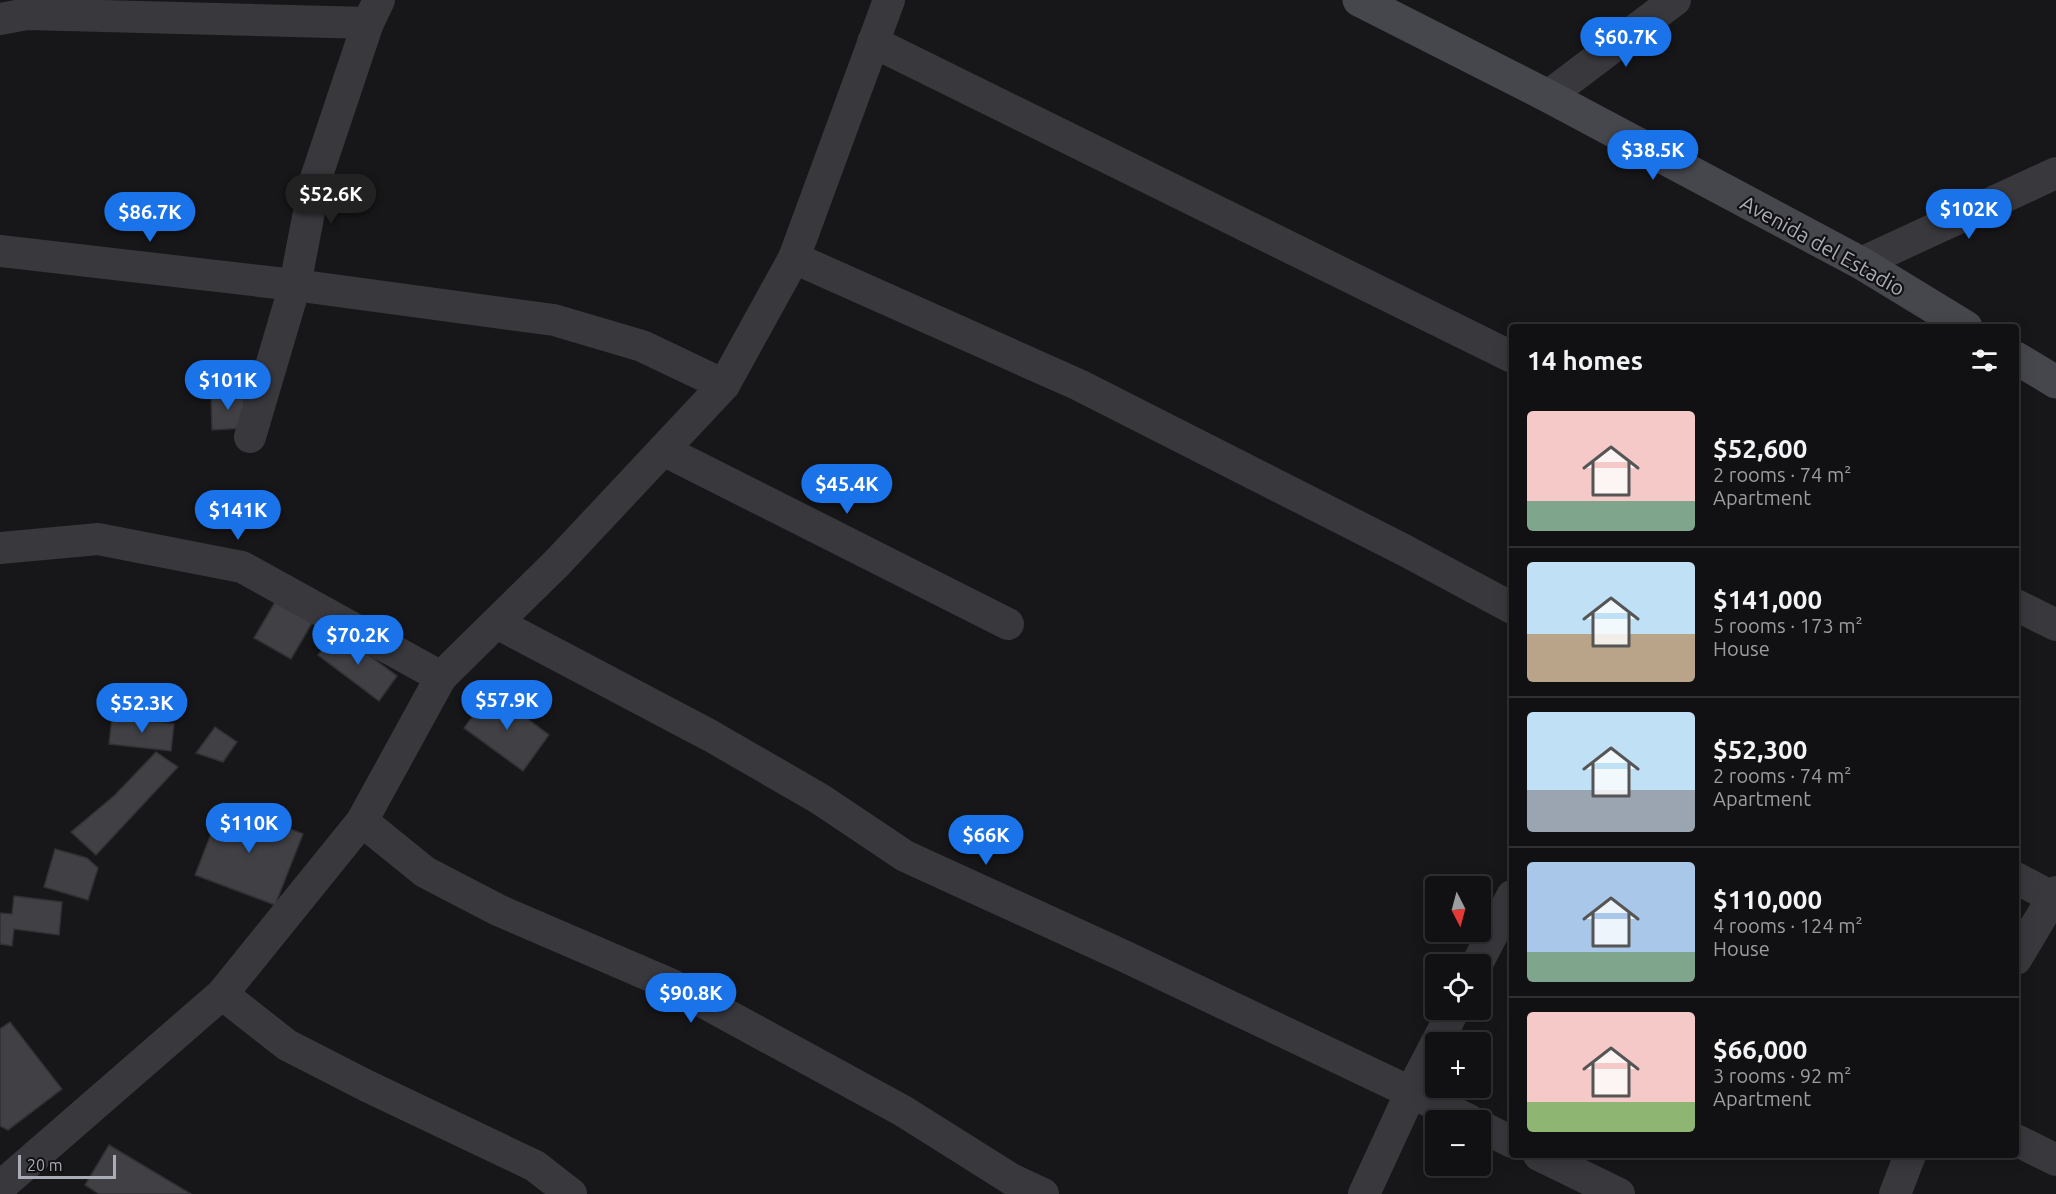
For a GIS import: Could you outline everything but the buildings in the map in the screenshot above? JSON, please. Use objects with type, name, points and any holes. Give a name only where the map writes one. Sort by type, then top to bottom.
[{"type":"street","points":[[0,1187],[222,994],[362,821],[441,677],[558,562],[724,386],[794,258],[889,0]]},
{"type":"street","points":[[1548,96],[1675,0]]},
{"type":"street","name":"Avenida del Estadio","points":[[1368,2],[1861,263],[1961,324]]},
{"type":"street","points":[[0,19],[27,14],[373,11],[315,181],[295,285],[250,437]]},
{"type":"street","points":[[873,42],[1509,356]]},
{"type":"street","points":[[1861,263],[2056,173]]},
{"type":"street","points":[[0,251],[295,285],[554,320],[642,346],[724,386]]},
{"type":"street","points":[[794,258],[1079,385],[1404,550],[1509,606]]},
{"type":"street","points":[[2019,360],[2056,382]]},
{"type":"street","points":[[663,450],[1008,624]]},
{"type":"street","points":[[0,548],[98,539],[242,567],[441,677]]},
{"type":"street","points":[[2019,606],[2056,625]]},
{"type":"street","points":[[497,623],[711,736],[820,799],[905,856],[1124,956],[1448,1110]]},
{"type":"street","points":[[362,821],[425,872],[498,910],[672,985],[903,1111],[1011,1179],[1043,1194]]},
{"type":"street","points":[[2019,879],[2055,896],[2019,954]]},
{"type":"street","points":[[1482,954],[1509,902]]},
{"type":"street","points":[[222,994],[287,1045],[535,1166],[571,1194]]},
{"type":"street","points":[[1364,1194],[1425,1065]]},
{"type":"street","points":[[1491,1132],[1509,1140]]},
{"type":"street","points":[[2019,1142],[2056,1160]]},
{"type":"street","points":[[1545,1158],[1619,1194]]},
{"type":"street","points":[[1895,1194],[1909,1158]]}]
